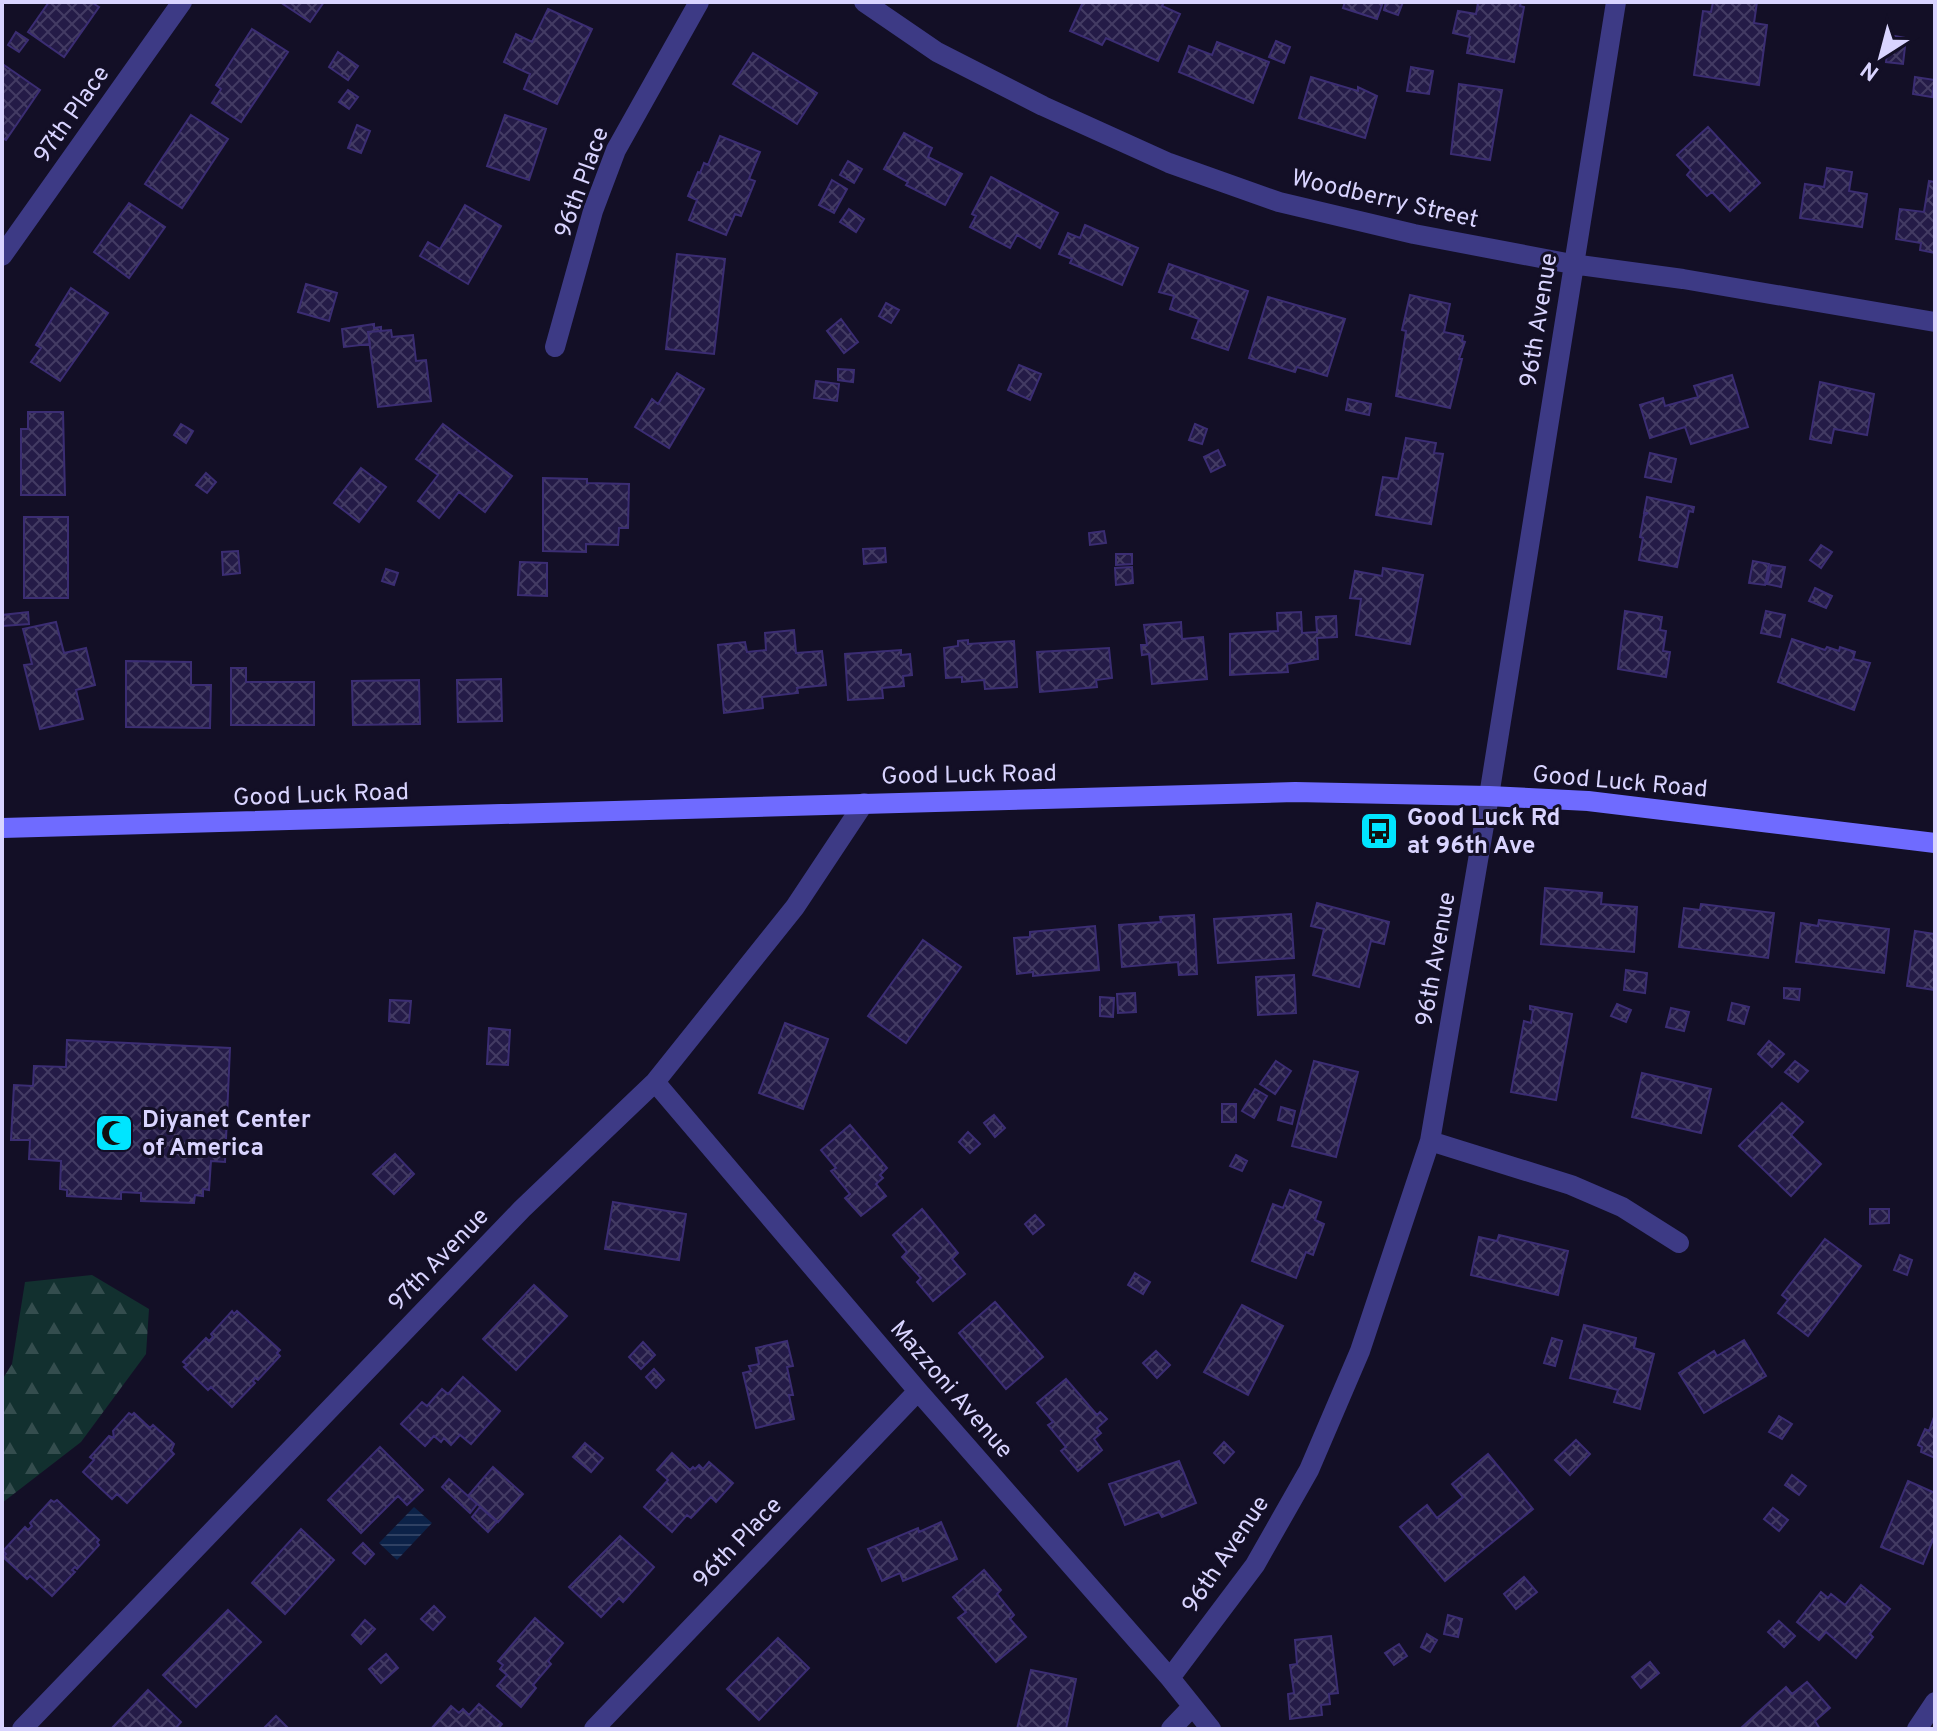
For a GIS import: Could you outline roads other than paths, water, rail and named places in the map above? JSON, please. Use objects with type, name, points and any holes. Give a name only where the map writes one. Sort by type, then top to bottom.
[{"type":"main road","name":"Good Luck Road","points":[[2,828],[1295,792],[1588,801],[1935,843]]},
{"type":"street","name":"97th Place","points":[[2,256],[182,2]]},
{"type":"street","name":"96th Place","points":[[555,347],[593,211],[616,150],[699,2]]},
{"type":"street","name":"Woodberry Street","points":[[864,2],[937,52],[1043,106],[1169,163],[1279,202],[1414,234],[1572,264],[1683,279],[1935,322]]},
{"type":"street","name":"96th Avenue","points":[[1170,1678],[1255,1565],[1309,1470],[1360,1351],[1430,1141],[1489,796],[1616,2]]},
{"type":"street","name":"97th Avenue","points":[[22,1729],[522,1209],[655,1082],[795,907],[864,803]]},
{"type":"street","name":"Mazzoni Avenue","points":[[655,1082],[1211,1729]]},
{"type":"street","points":[[1430,1141],[1571,1185],[1622,1207],[1679,1243]]},
{"type":"street","name":"96th Place","points":[[594,1729],[918,1391]]},
{"type":"street","points":[[1917,1729],[1935,1702]]},
{"type":"street","points":[[1171,1729],[1192,1707]]},
{"type":"water","points":[[414,1507],[432,1523],[397,1560],[379,1543]]},
{"type":"place","name":"Good Luck Rd at 96th Ave","points":[[1379,831]]},
{"type":"place","name":"Diyanet Center of America","points":[[114,1133]]}]
